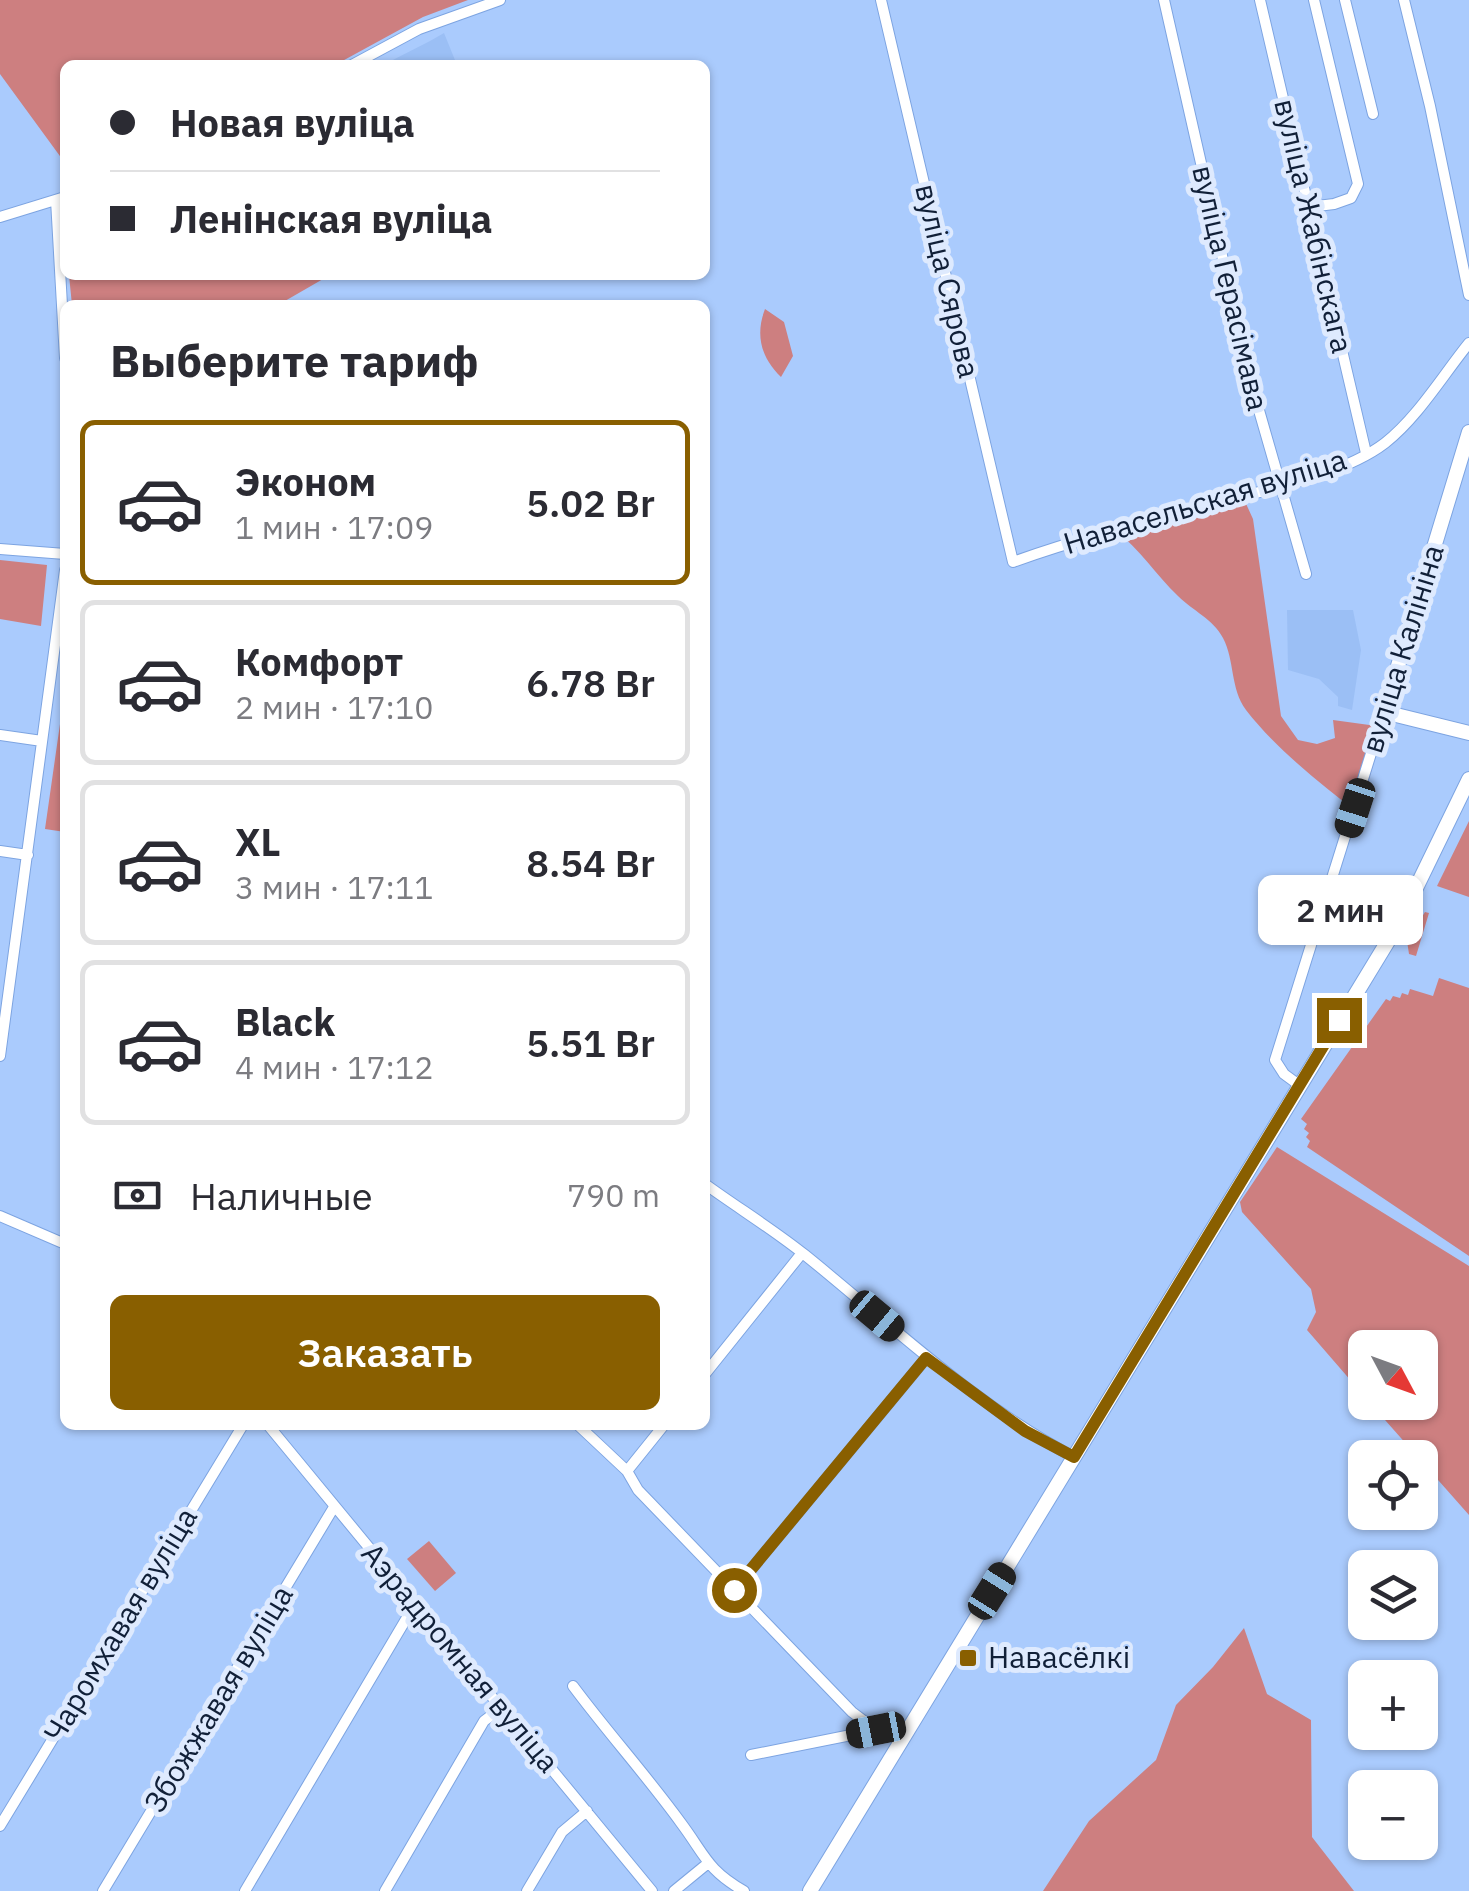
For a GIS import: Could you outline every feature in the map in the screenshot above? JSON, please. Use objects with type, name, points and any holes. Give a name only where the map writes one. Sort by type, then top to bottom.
[{"type":"main road","name":"вуліца Калініна","points":[[1384,712],[1469,432]]},
{"type":"main road","points":[[1384,712],[1469,733]]},
{"type":"main road","points":[[810,1891],[1399,922],[1469,779]]},
{"type":"street","points":[[362,60],[419,30],[500,0]]},
{"type":"street","name":"вуліца Сярова","points":[[881,0],[1012,562]]},
{"type":"street","name":"вуліца Герасімава","points":[[1164,0],[1222,263],[1306,574]]},
{"type":"street","name":"вуліца Жабінскага","points":[[1260,0],[1366,453]]},
{"type":"street","points":[[1308,207],[1351,198],[1358,184],[1314,0]]},
{"type":"street","points":[[1345,0],[1373,114]]},
{"type":"street","points":[[1404,0],[1469,295]]},
{"type":"street","points":[[0,217],[60,198]]},
{"type":"street","name":"Навасельская вуліца","points":[[1012,562],[1073,540],[1280,486],[1366,453],[1384,444],[1404,424],[1469,342]]},
{"type":"street","points":[[0,548],[60,554]]},
{"type":"street","points":[[0,1056],[6,971],[28,855],[60,607]]},
{"type":"street","name":"вуліца Калініна","points":[[1299,1085],[1284,1074],[1276,1060],[1384,712]]},
{"type":"street","points":[[0,735],[42,742]]},
{"type":"street","points":[[0,851],[28,855]]},
{"type":"street","points":[[710,1188],[802,1252],[926,1358],[1025,1431],[1074,1457]]},
{"type":"street","points":[[0,1216],[60,1242]]},
{"type":"street","points":[[710,1368],[802,1252]]},
{"type":"street","points":[[734,1590],[926,1358]]},
{"type":"street","name":"Чаромхавая вуліца","points":[[0,1826],[240,1430]]},
{"type":"street","name":"Аэрадромная вуліца","points":[[272,1430],[652,1891]]},
{"type":"street","points":[[583,1430],[628,1471],[638,1490],[852,1712],[876,1730],[903,1738]]},
{"type":"street","points":[[628,1471],[660,1430]]},
{"type":"street","name":"Збожжавая вуліца","points":[[104,1891],[334,1507]]},
{"type":"street","points":[[245,1891],[415,1604]]},
{"type":"street","points":[[573,1686],[682,1824],[708,1864],[744,1891]]},
{"type":"street","points":[[384,1891],[484,1722],[501,1708]]},
{"type":"street","points":[[751,1755],[876,1730]]},
{"type":"street","points":[[527,1891],[562,1832],[587,1811]]},
{"type":"street","points":[[674,1891],[708,1864]]},
{"type":"shaded area","points":[[0,0],[468,0],[423,17],[344,60],[60,60],[60,156],[0,74]]},
{"type":"shaded area","points":[[444,33],[455,60],[393,60]]},
{"type":"shaded area","points":[[70,280],[321,280],[287,300],[72,300]]},
{"type":"shaded area","points":[[765,309],[784,322],[793,356],[781,377],[762,346],[760,328]]},
{"type":"shaded area","points":[[1242,495],[1253,519],[1281,716],[1298,740],[1317,744],[1335,738],[1333,720],[1384,727],[1359,814],[1258,725],[1241,702],[1219,631],[1178,596],[1115,530]]},
{"type":"shaded area","points":[[0,560],[47,565],[41,626],[0,619]]},
{"type":"shaded area","points":[[1287,610],[1353,610],[1361,650],[1352,710],[1338,706],[1338,697],[1319,679],[1288,670]]},
{"type":"shaded area","points":[[60,724],[60,831],[45,829]]},
{"type":"shaded area","points":[[1469,821],[1469,897],[1437,886]]},
{"type":"shaded area","points":[[1425,912],[1429,913],[1416,956],[1409,954],[1407,941]]},
{"type":"shaded area","points":[[1439,978],[1469,988],[1469,1256],[1307,1147],[1309,1133],[1301,1119],[1386,999],[1400,998],[1402,993],[1408,995],[1410,989],[1433,996]]},
{"type":"shaded area","points":[[1277,1147],[1469,1266],[1469,1515],[1438,1480],[1438,1440],[1403,1440],[1385,1420],[1438,1420],[1438,1330],[1348,1330],[1348,1377],[1307,1330],[1316,1312],[1311,1289],[1242,1212],[1240,1202]]},
{"type":"shaded area","points":[[429,1541],[456,1573],[435,1591],[407,1559]]},
{"type":"shaded area","points":[[1244,1628],[1267,1694],[1311,1720],[1312,1837],[1354,1891],[1043,1891],[1089,1821],[1156,1760],[1176,1705]]},
{"type":"place","name":"Навасёлкі","points":[[968,1658]]},
{"type":"route","points":[[734,1590],[926,1358],[1025,1431],[1074,1457],[1339,1020]]}]
